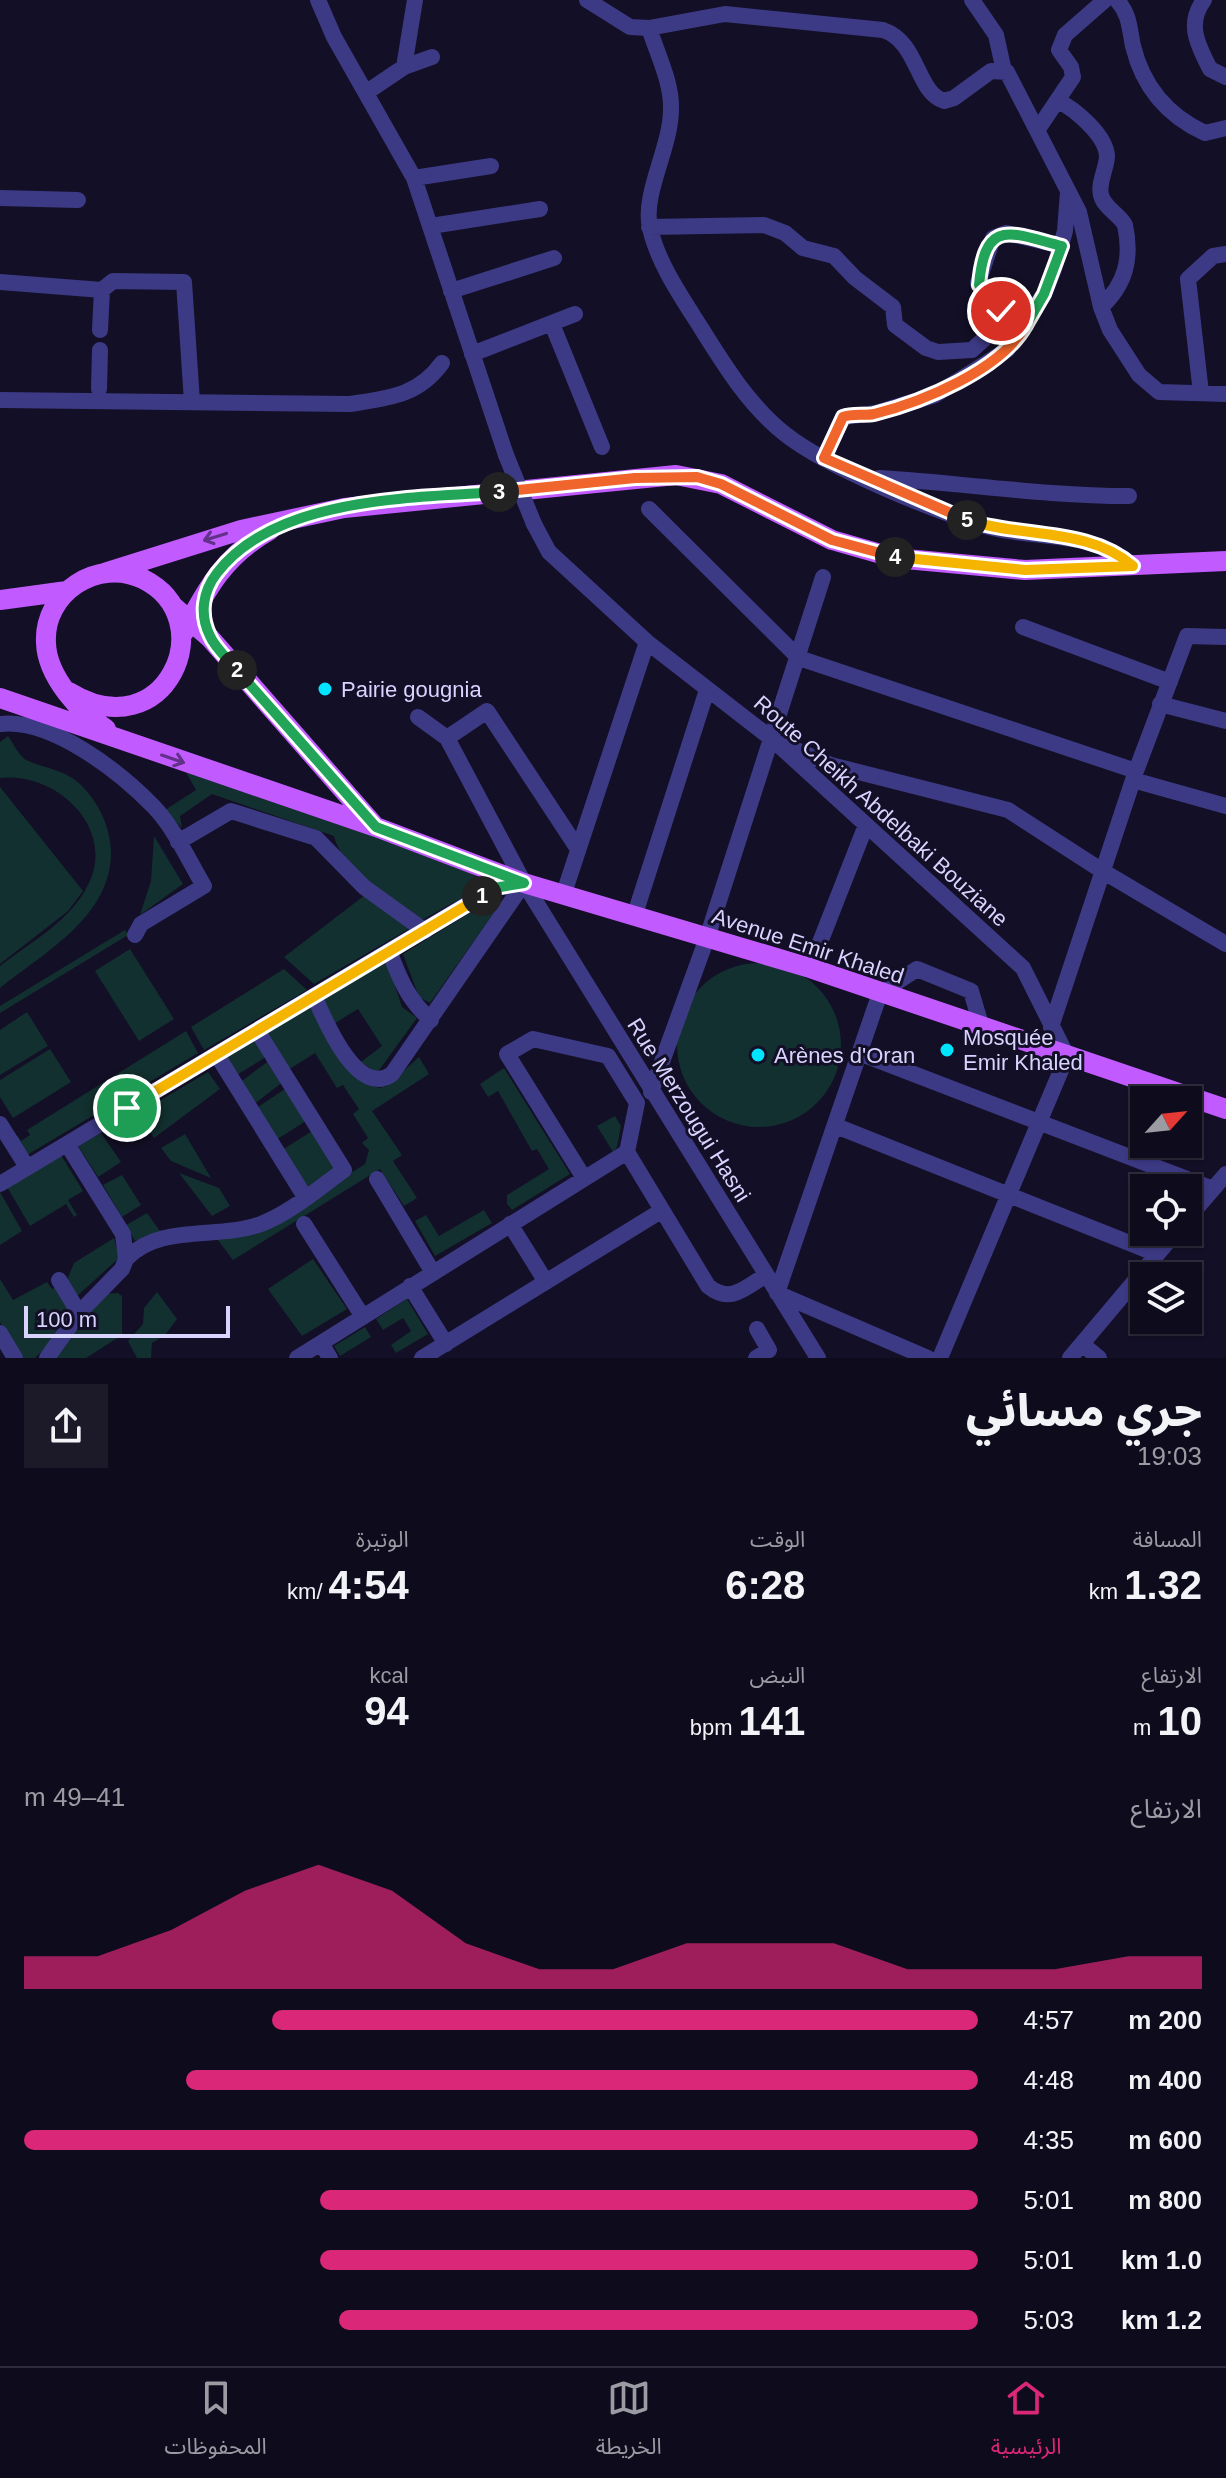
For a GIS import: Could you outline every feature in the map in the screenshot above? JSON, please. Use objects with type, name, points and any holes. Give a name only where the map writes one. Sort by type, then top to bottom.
[{"type":"main road","points":[[133,745],[89,718],[53,669],[45,642],[47,623],[67,591],[78,582],[217,537],[291,519],[393,501],[676,475],[721,484],[832,540],[895,558],[1025,570],[1216,561]]},
{"type":"main road","points":[[47,714],[89,718],[133,706],[153,696],[169,680],[179,660],[186,629],[207,586],[232,556],[248,543],[291,519]]},
{"type":"main road","points":[[104,573],[124,573],[143,579],[159,590],[172,605],[186,629],[210,638]]},
{"type":"main road","points":[[207,586],[203,608],[210,638],[329,778],[376,827]]},
{"type":"main road","points":[[0,600],[67,591]]},
{"type":"main road","points":[[69,692],[88,704],[110,708],[133,706]]},
{"type":"main road","points":[[0,698],[133,745]]},
{"type":"main road","name":"Avenue Emir Khaled","points":[[133,745],[376,827],[563,896],[810,968],[1226,1109]]},
{"type":"street","points":[[318,0],[334,37],[414,178],[472,354],[575,314]]},
{"type":"street","points":[[404,67],[415,0]]},
{"type":"street","points":[[587,0],[630,27],[649,28],[725,14],[825,21],[883,30],[906,46],[933,96],[944,101],[954,98],[991,71],[1004,71],[1011,76],[1068,190],[1085,229],[1101,307],[1110,330],[1139,375],[1159,392],[1226,394]]},
{"type":"street","points":[[972,0],[996,35],[1004,71]]},
{"type":"street","points":[[1038,129],[1073,74],[1059,50],[1061,39],[1105,0]]},
{"type":"street","points":[[1117,0],[1129,16],[1133,48],[1161,106],[1205,133],[1226,128]]},
{"type":"street","points":[[1204,0],[1193,17],[1195,33],[1210,69],[1226,77]]},
{"type":"street","points":[[649,28],[671,110],[663,161],[649,200],[649,227],[679,293],[730,373],[766,416],[794,440],[865,477],[992,528],[1098,544],[1133,566]]},
{"type":"street","points":[[367,92],[404,67],[432,57]]},
{"type":"street","points":[[1058,101],[1078,114],[1105,147],[1102,199],[1125,225],[1125,274],[1117,292],[1101,307]]},
{"type":"street","points":[[414,178],[491,166]]},
{"type":"street","points":[[824,458],[843,417],[876,413],[935,395],[1000,357],[1021,334],[1044,294],[1062,246],[1068,190]]},
{"type":"street","points":[[0,198],[78,200]]},
{"type":"street","points":[[431,226],[540,209]]},
{"type":"street","points":[[649,227],[775,228],[803,248],[834,256],[855,278],[893,307],[898,328],[917,343],[938,352],[967,351],[978,346],[1001,311],[1001,301],[979,285],[986,250],[993,238],[1006,233],[1062,246]]},
{"type":"street","points":[[1201,393],[1188,279],[1213,256],[1226,254]]},
{"type":"street","points":[[451,291],[554,258]]},
{"type":"street","points":[[0,282],[102,290],[113,281],[184,282],[192,402]]},
{"type":"street","points":[[100,330],[102,290]]},
{"type":"street","points":[[552,324],[602,447]]},
{"type":"street","points":[[99,389],[100,350]]},
{"type":"street","name":"Route Cheikh Abdelbaki Bouziane","points":[[472,354],[506,455],[549,552],[647,642],[772,739],[1023,968],[1067,1056]]},
{"type":"street","points":[[0,400],[350,404],[396,397],[428,383],[442,363]]},
{"type":"street","points":[[865,477],[944,482],[1012,492],[1129,496]]},
{"type":"street","points":[[649,509],[799,658],[1226,806]]},
{"type":"street","points":[[1216,561],[1226,550]]},
{"type":"street","points":[[651,1092],[707,938],[823,577]]},
{"type":"street","points":[[1023,627],[1170,682]]},
{"type":"street","points":[[1051,1027],[1134,775],[1187,636],[1226,637]]},
{"type":"street","points":[[563,896],[647,642]]},
{"type":"street","points":[[634,917],[707,690]]},
{"type":"street","points":[[1160,704],[1226,721]]},
{"type":"street","points":[[418,717],[447,738],[487,711],[578,849]]},
{"type":"street","points":[[0,724],[40,730],[76,745],[156,809],[178,842],[204,886],[141,924],[135,935]]},
{"type":"street","name":"Rue Merzougui Hasni","points":[[447,738],[524,883],[818,1358]]},
{"type":"street","points":[[772,739],[831,765],[1008,810],[1104,872],[1226,944]]},
{"type":"street","points":[[178,842],[231,811],[316,838],[364,887],[425,931]]},
{"type":"street","points":[[810,968],[866,825]]},
{"type":"street","points":[[0,1184],[494,888],[524,883]]},
{"type":"street","points":[[315,998],[342,1049],[371,1080],[383,1080],[392,1074],[431,1020],[524,883]]},
{"type":"street","points":[[390,953],[402,986],[414,1006],[431,1020]]},
{"type":"street","points":[[928,1358],[777,1293],[880,993],[917,969],[971,991],[982,1028]]},
{"type":"street","points":[[47,1358],[79,1313],[122,1269],[134,1251],[157,1240],[260,1225],[344,1170],[258,1032]]},
{"type":"street","points":[[584,1178],[507,1054],[533,1039],[608,1056],[637,1103],[627,1152],[708,1286],[720,1296],[730,1297],[766,1275]]},
{"type":"street","points":[[859,1053],[1213,1189]]},
{"type":"street","points":[[217,1055],[305,1197]]},
{"type":"street","points":[[940,1358],[1067,1056]]},
{"type":"street","points":[[0,1124],[27,1167]]},
{"type":"street","points":[[836,1126],[1157,1254]]},
{"type":"street","points":[[67,1144],[123,1234],[126,1259]]},
{"type":"street","points":[[297,1358],[627,1152]]},
{"type":"street","points":[[1202,1202],[1226,1174]]},
{"type":"street","points":[[377,1179],[432,1271]]},
{"type":"street","points":[[422,1358],[661,1211]]},
{"type":"street","points":[[304,1224],[363,1317]]},
{"type":"street","points":[[510,1224],[546,1282]]},
{"type":"street","points":[[1070,1358],[1164,1246]]},
{"type":"street","points":[[59,1280],[79,1313]]},
{"type":"street","points":[[410,1286],[446,1344]]},
{"type":"street","points":[[756,1358],[769,1350],[757,1329]]},
{"type":"street","points":[[0,1333],[15,1358]]},
{"type":"street","points":[[321,1343],[330,1358]]},
{"type":"street","points":[[1082,1344],[1099,1358]]},
{"type":"green space","points":[[8,736],[26,760],[55,770],[81,785],[98,807],[106,824],[111,851],[108,874],[100,895],[88,913],[55,946],[0,988],[0,966],[62,919],[82,896],[95,862],[94,842],[87,823],[75,806],[40,783],[20,778],[0,778],[0,742]]},
{"type":"green space","points":[[186,772],[452,861],[487,884],[420,921],[357,872],[347,861],[334,836],[212,794],[180,816],[182,828],[165,810],[196,790]]},
{"type":"green space","points":[[0,787],[83,891],[68,911],[0,964]]},
{"type":"green space","points":[[154,836],[183,884],[140,915],[151,881]]},
{"type":"green space","points":[[369,892],[412,927],[314,984],[284,957]]},
{"type":"green space","points":[[491,900],[498,907],[430,1003],[419,997],[403,954]]},
{"type":"green space","points":[[125,930],[128,935],[0,1013],[0,1006]]},
{"type":"green space","points":[[130,949],[174,1019],[139,1041],[95,971]]},
{"type":"green space","points":[[387,962],[402,1007],[417,1018],[377,1073],[361,1062],[382,1046],[358,1009],[335,1023],[323,999]]},
{"type":"green space","name":"Arènes d'Oran","points":[[759,963],[790,969],[817,987],[835,1014],[841,1045],[835,1076],[817,1103],[790,1121],[759,1127],[728,1121],[701,1103],[683,1076],[677,1045],[683,1014],[701,987],[728,969]]},
{"type":"green space","points":[[284,969],[307,990],[204,1050],[191,1027]]},
{"type":"green space","points":[[313,1004],[361,1081],[379,1088],[387,1086],[419,1057],[429,1074],[372,1111],[402,1155],[393,1161],[417,1198],[404,1206],[380,1169],[233,1260],[214,1235],[254,1233],[365,1164],[369,1150],[362,1143],[368,1138],[353,1114],[359,1109],[343,1085],[337,1088],[315,1053],[288,1070],[267,1033]]},
{"type":"green space","points":[[27,1012],[48,1046],[0,1075],[0,1030]]},
{"type":"green space","points":[[186,1031],[198,1053],[27,1155],[15,1138],[18,1136],[21,1141],[30,1135],[27,1130]]},
{"type":"green space","points":[[255,1039],[266,1057],[235,1076],[227,1056]]},
{"type":"green space","points":[[50,1049],[71,1082],[13,1118],[0,1097],[0,1080]]},
{"type":"green space","points":[[270,1060],[284,1081],[253,1105],[239,1083]]},
{"type":"green space","points":[[504,1068],[570,1174],[512,1210],[507,1204],[507,1195],[549,1169],[537,1149],[532,1151],[498,1091],[488,1097],[480,1084]]},
{"type":"green space","points":[[208,1072],[220,1089],[154,1138],[139,1113]]},
{"type":"green space","points":[[285,1089],[306,1121],[276,1140],[255,1109]]},
{"type":"green space","points":[[615,1116],[621,1126],[613,1152],[597,1126]]},
{"type":"green space","points":[[312,1131],[336,1169],[306,1188],[282,1150]]},
{"type":"green space","points":[[101,1133],[121,1162],[98,1177],[78,1146]]},
{"type":"green space","points":[[185,1134],[211,1178],[171,1161],[161,1148]]},
{"type":"green space","points":[[61,1155],[83,1191],[68,1200],[77,1215],[74,1217],[66,1204],[30,1226],[7,1187]]},
{"type":"green space","points":[[179,1173],[219,1188],[230,1206],[212,1216]]},
{"type":"green space","points":[[122,1175],[141,1205],[122,1217],[103,1185]]},
{"type":"green space","points":[[0,1192],[22,1231],[0,1245]]},
{"type":"green space","points":[[484,1210],[492,1223],[435,1256],[415,1221],[426,1215],[439,1236]]},
{"type":"green space","points":[[147,1213],[160,1231],[135,1241],[126,1225]]},
{"type":"green space","points":[[114,1238],[119,1258],[76,1297],[67,1280],[74,1263]]},
{"type":"green space","points":[[313,1259],[347,1309],[302,1336],[268,1289]]},
{"type":"green space","points":[[0,1279],[13,1300],[47,1282],[52,1289],[57,1287],[69,1305],[49,1344],[35,1358],[20,1358],[0,1322]]},
{"type":"green space","points":[[157,1292],[177,1319],[165,1335],[152,1343],[151,1358],[137,1358],[128,1341],[143,1324],[144,1308]]},
{"type":"green space","points":[[118,1293],[122,1296],[122,1335],[86,1358],[54,1358],[81,1316],[104,1294]]},
{"type":"green space","points":[[407,1299],[428,1334],[396,1353],[391,1345],[411,1331],[403,1318],[383,1330],[376,1319]]},
{"type":"green space","points":[[365,1327],[371,1337],[340,1356],[334,1346]]},
{"type":"place","name":"Pairie gougnia","points":[[325,689]]},
{"type":"place","name":"Mosquée Emir Khaled","points":[[947,1050]]},
{"type":"place","name":"Arènes d'Oran","points":[[758,1055]]},
{"type":"route","points":[[127,1108],[494,888],[524,883],[376,827],[329,778],[210,638],[204,618],[204,597],[207,586],[232,556],[248,543],[291,519],[344,508],[676,475],[721,484],[832,540],[895,558],[1025,570],[1133,566],[1121,555],[1090,542],[1015,532],[969,521],[824,458],[843,417],[869,415],[935,395],[947,385],[1000,357],[1021,334],[1044,294],[1062,246],[1006,233],[993,238],[986,250],[978,283],[982,290],[1001,301],[1001,311]]}]
